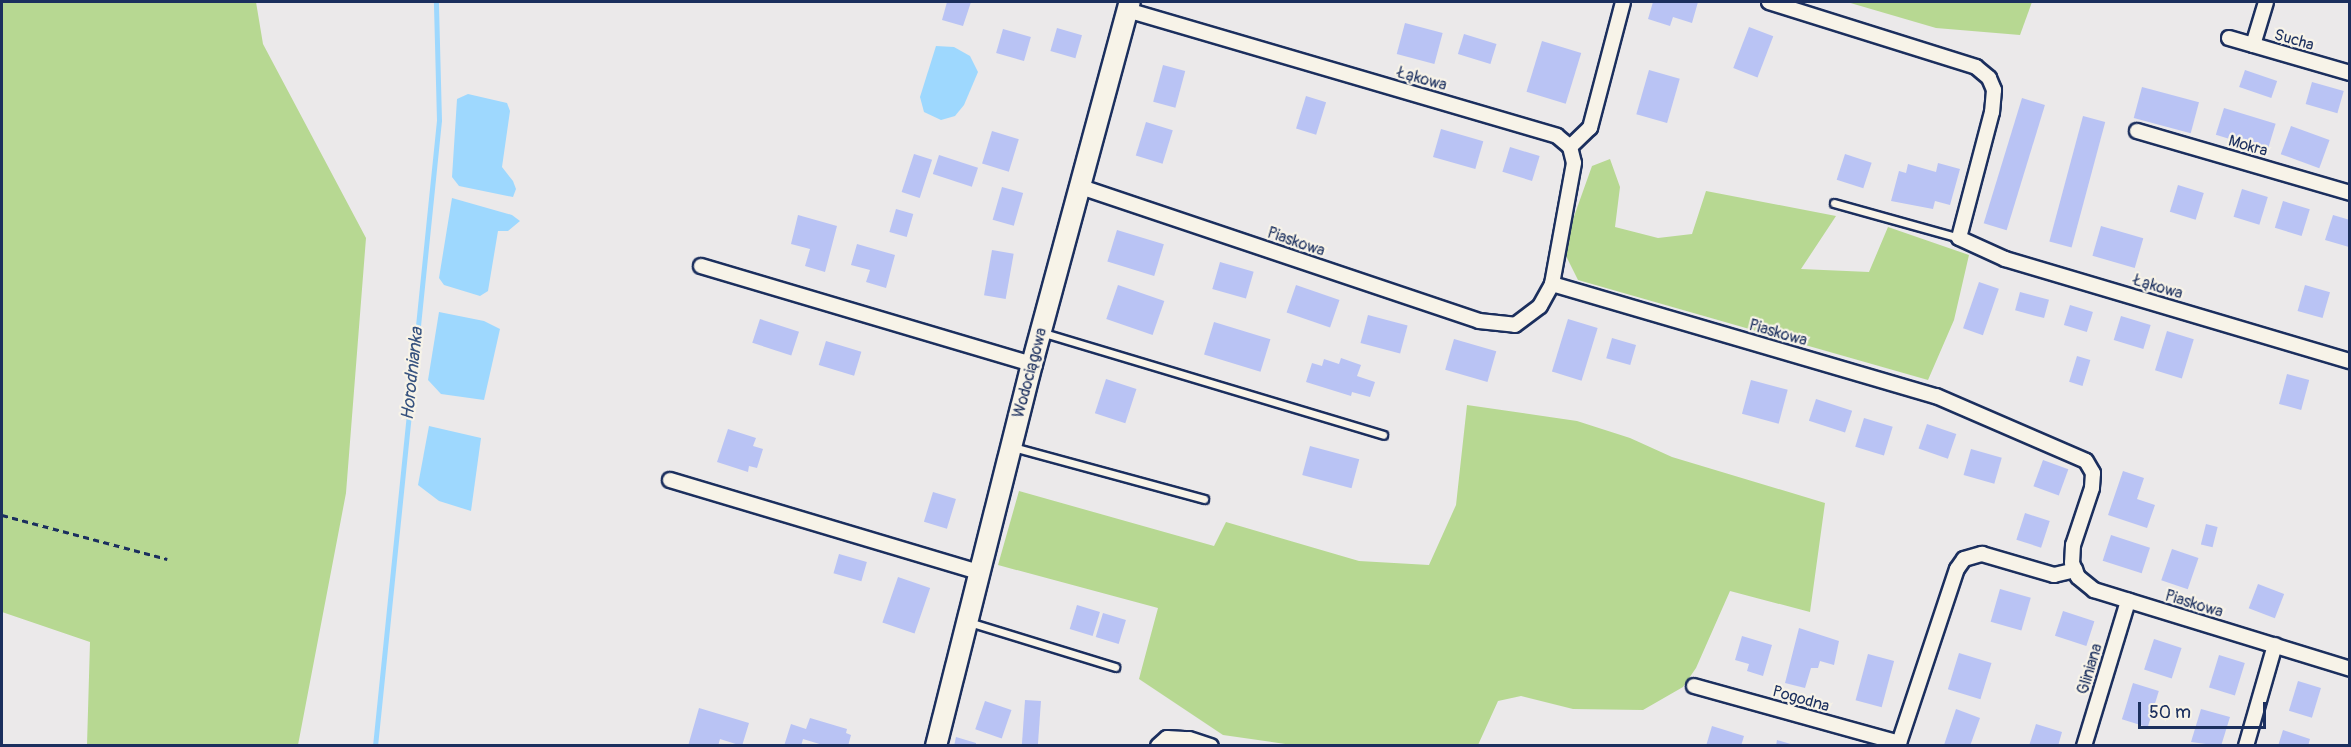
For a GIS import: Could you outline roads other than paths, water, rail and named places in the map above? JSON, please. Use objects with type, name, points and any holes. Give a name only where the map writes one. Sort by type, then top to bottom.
[{"type":"street","points":[[1552,284],[1574,163],[1570,147],[1590,128],[1623,2]]},
{"type":"street","points":[[1769,2],[1976,67],[1989,78],[1994,90],[1992,112],[1959,238]]},
{"type":"street","points":[[2253,45],[2266,2]]},
{"type":"street","name":"Łąkowa","points":[[1128,6],[1557,136],[1570,147]]},
{"type":"street","name":"Wodociągowa","points":[[936,746],[978,572],[1128,6]]},
{"type":"street","name":"Sucha","points":[[2229,38],[2349,73]]},
{"type":"street","name":"Mokra","points":[[2137,131],[2349,193]]},
{"type":"street","name":"Piaskowa","points":[[1081,187],[1479,321],[1515,325],[1540,306],[1552,284],[1936,396],[2072,452],[2086,461],[2093,472],[2073,545],[2075,570],[2094,590],[2349,669]]},
{"type":"street","name":"Łąkowa","points":[[1959,238],[2005,259],[2349,362]]},
{"type":"street","points":[[701,266],[1032,364]]},
{"type":"street","points":[[670,480],[978,572]]},
{"type":"street","points":[[1899,744],[1957,570],[1964,559],[1982,554],[2054,575],[2075,570]]},
{"type":"street","name":"Gliniana","points":[[2084,746],[2128,601]]},
{"type":"street","points":[[2246,746],[2275,645]]},
{"type":"street","name":"Pogodna","points":[[1694,686],[1899,744]]},
{"type":"street","points":[[1158,746],[1167,738],[1190,739],[1211,746]]},
{"type":"lane","points":[[1834,203],[1959,238]]},
{"type":"lane","points":[[1041,332],[1383,435]]},
{"type":"lane","points":[[1011,446],[1204,499]]},
{"type":"lane","points":[[967,621],[1115,667]]},
{"type":"water","points":[[936,46],[954,47],[970,56],[978,72],[964,105],[955,116],[941,120],[924,112],[920,97]]},
{"type":"water","points":[[468,94],[507,103],[510,111],[502,167],[516,189],[513,197],[459,186],[452,177],[457,99]]},
{"type":"water","points":[[452,198],[512,215],[520,221],[508,231],[498,231],[488,291],[480,296],[444,285],[439,278]]},
{"type":"water","points":[[439,312],[484,321],[500,329],[484,400],[441,394],[428,380]]},
{"type":"water","points":[[429,426],[481,438],[471,511],[439,501],[418,485]]},
{"type":"waterway","name":"Horodnianka","points":[[375,746],[439,120],[436,2]]}]
